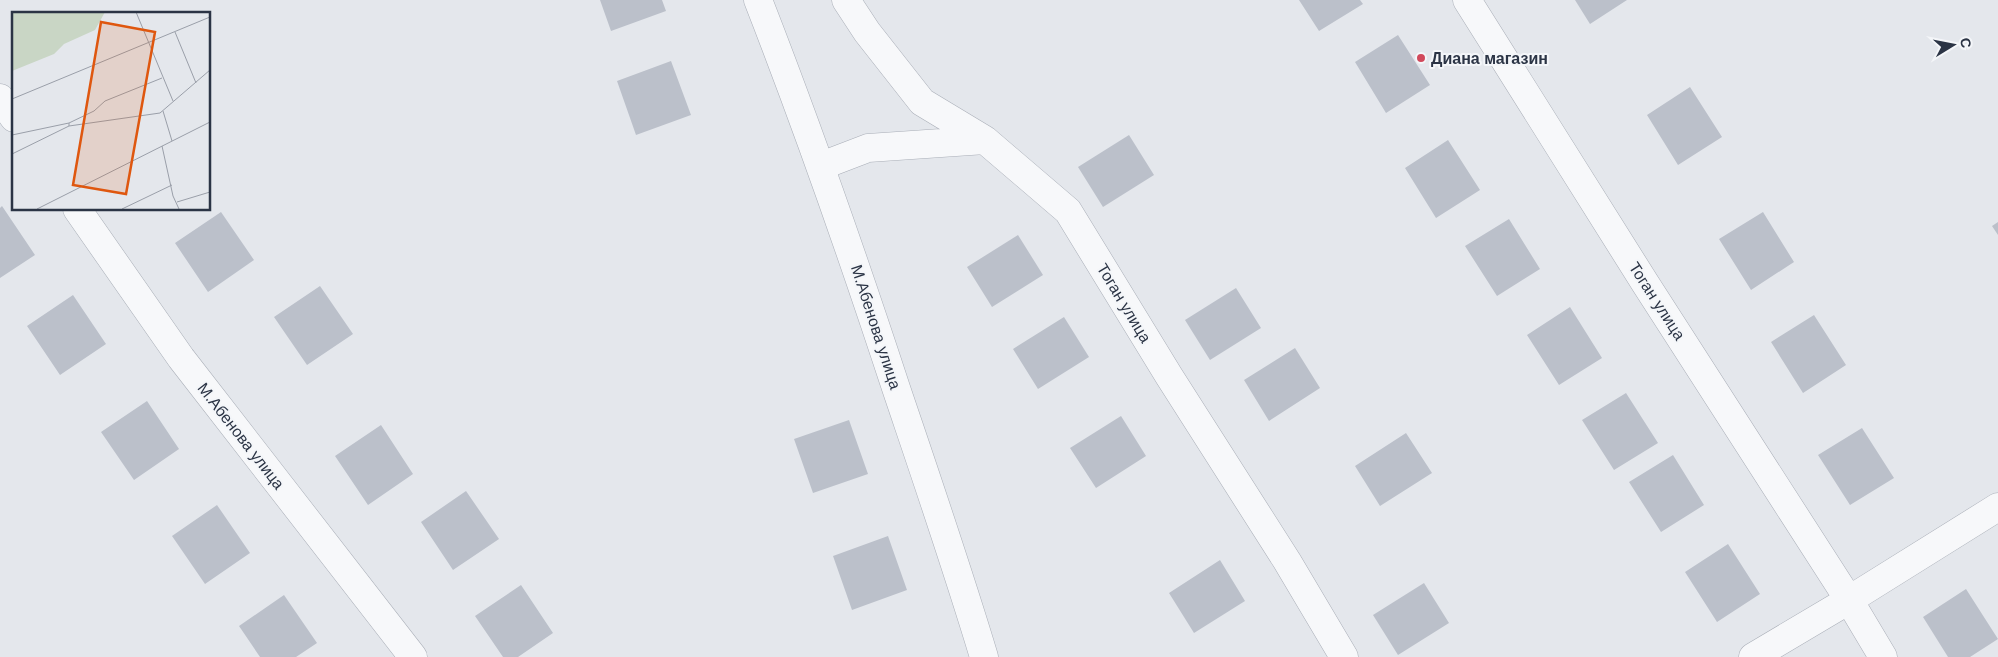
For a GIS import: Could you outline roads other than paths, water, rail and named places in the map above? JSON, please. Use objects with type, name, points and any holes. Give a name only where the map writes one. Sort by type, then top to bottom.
[{"type":"street","name":"М.Абенова улица","points":[[758,0],[821,166],[961,580],[984,657]]},
{"type":"street","name":"Тоган улица","points":[[846,0],[867,32],[922,102],[985,140],[1068,211],[1168,376],[1287,561],[1344,657]]},
{"type":"street","name":"Тоган улица","points":[[1467,0],[1645,283],[1849,600],[1883,657]]},
{"type":"street","points":[[0,98],[12,115]]},
{"type":"street","points":[[821,166],[868,148],[985,140]]},
{"type":"street","name":"М.Абенова улица","points":[[78,210],[181,358],[413,657]]},
{"type":"street","points":[[1752,657],[1849,600],[1998,507]]},
{"type":"place","name":"Диана магазин","points":[[1421,58]]}]
